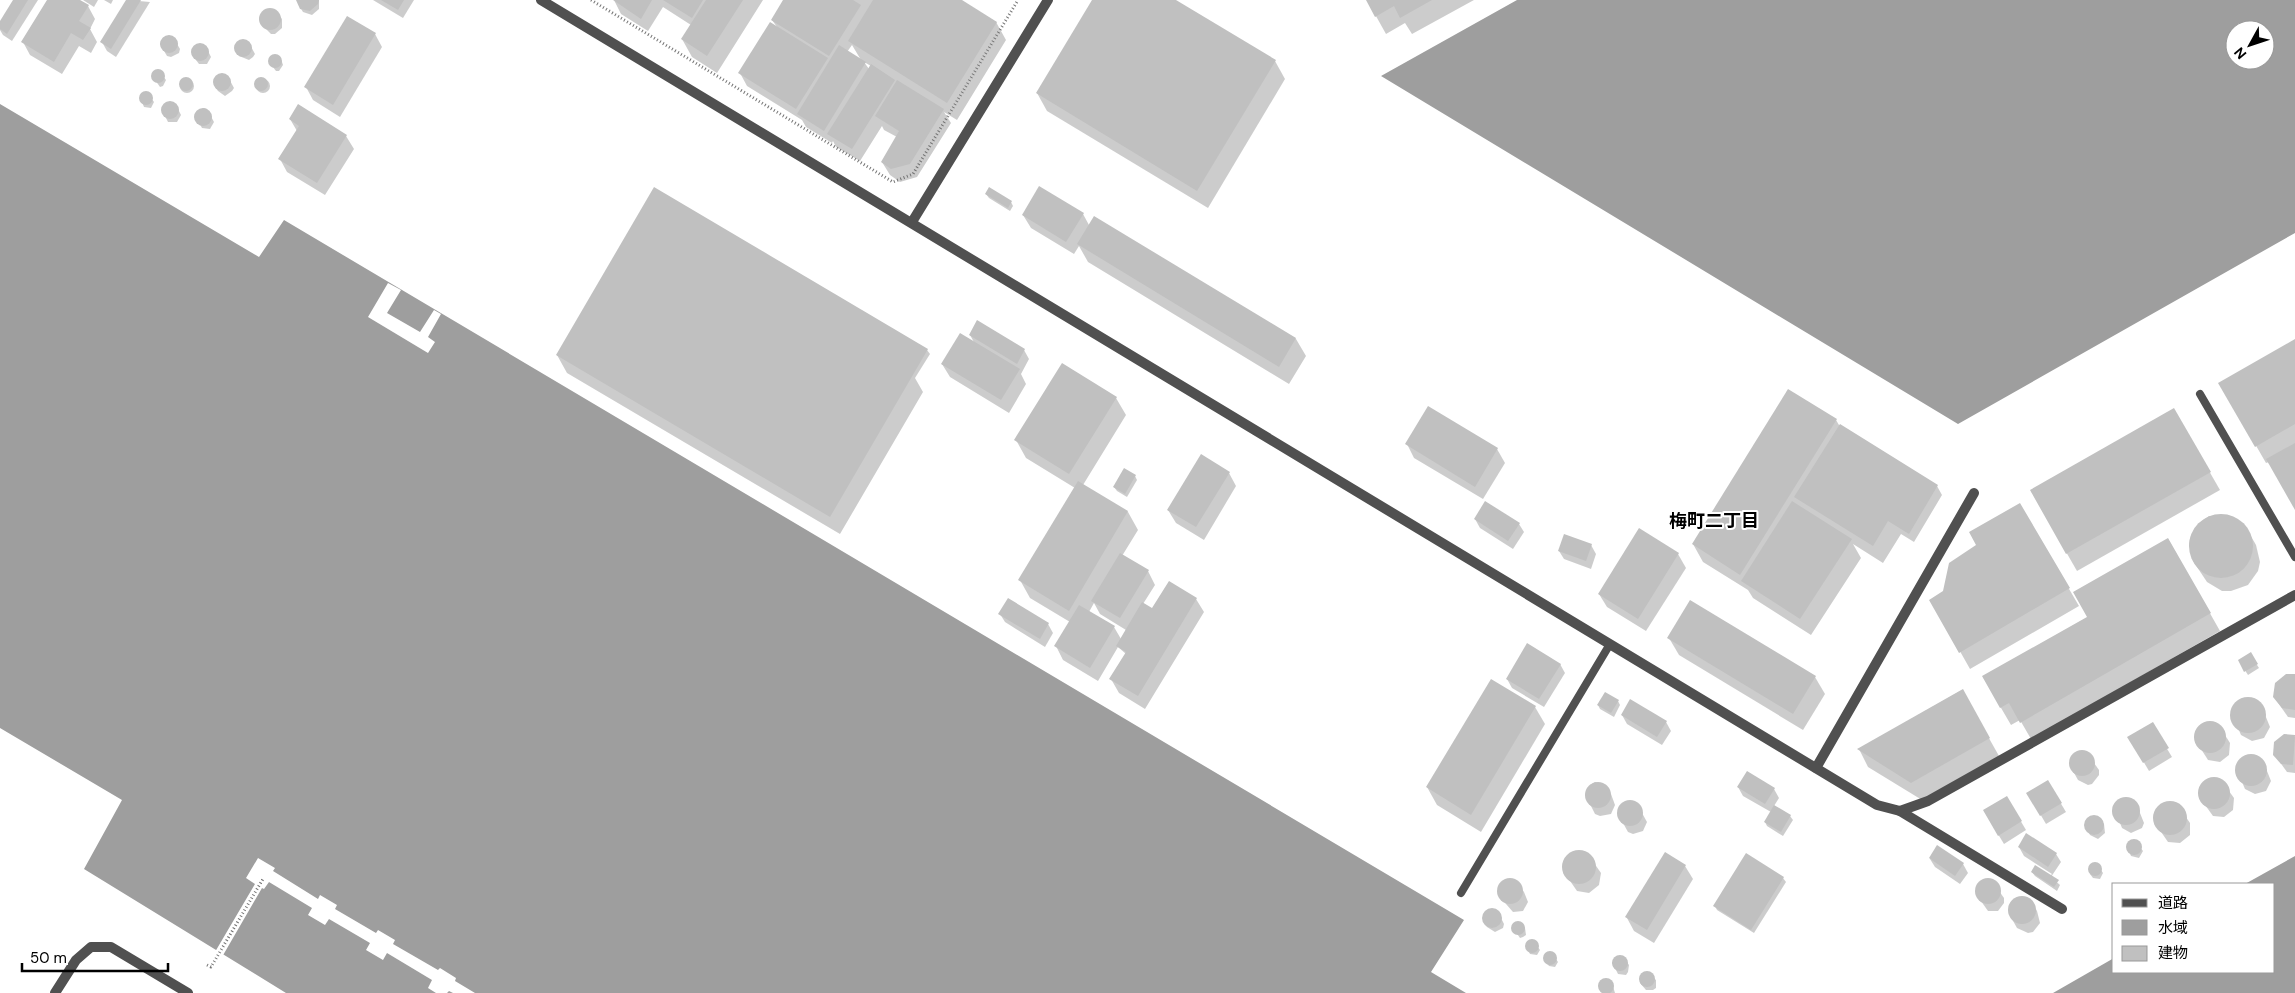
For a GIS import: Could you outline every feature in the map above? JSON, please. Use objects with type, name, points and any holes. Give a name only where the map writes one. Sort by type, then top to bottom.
[{"type":"street","points":[[541,0],[1877,805],[1900,811],[2062,909]]},
{"type":"street","points":[[912,222],[1048,0]]},
{"type":"street","points":[[1816,768],[1974,493]]},
{"type":"street","points":[[1900,811],[1928,801],[2295,595]]},
{"type":"street","points":[[54,993],[76,960],[91,947],[111,947],[188,993]]},
{"type":"lane","points":[[2200,394],[2295,557]]},
{"type":"lane","points":[[1461,893],[1610,644]]},
{"type":"path","points":[[591,0],[894,182],[913,174],[1018,0]]},
{"type":"path","points":[[207,965],[211,967],[263,879]]},
{"type":"water","points":[[1517,0],[2295,0],[2295,233],[1958,424],[1381,76]]},
{"type":"water","points":[[0,104],[259,257],[284,220],[1464,920],[1431,972],[1466,993],[286,993],[84,869],[122,800],[0,728]]},
{"type":"water","points":[[2295,856],[2295,993],[2053,993],[2112,959],[2112,973],[2275,973],[2275,883],[2247,883]]},
{"type":"pier","points":[[388,283],[401,290],[387,313],[420,332],[434,310],[441,314],[428,337],[435,342],[428,353],[368,317]]},
{"type":"pier","points":[[258,858],[275,868],[273,871],[318,899],[320,895],[337,905],[335,909],[376,933],[378,930],[395,940],[393,944],[438,970],[440,968],[456,978],[455,981],[475,993],[453,993],[449,991],[447,993],[436,993],[428,988],[432,980],[387,953],[383,960],[366,950],[370,943],[329,919],[325,925],[308,915],[312,908],[269,882],[264,889],[262,888],[222,957],[215,952],[255,884],[246,878]]},
{"type":"building","points":[[13,0],[28,0],[7,34],[0,29],[0,21]]},
{"type":"building","points":[[47,0],[80,0],[89,5],[79,21],[91,28],[83,40],[71,33],[54,62],[21,42]]},
{"type":"building","points":[[126,0],[141,0],[111,49],[100,42]]},
{"type":"building","points":[[296,0],[319,0],[318,4],[310,11],[300,9]]},
{"type":"building","points":[[381,0],[404,0],[398,10]]},
{"type":"building","points":[[613,0],[652,0],[641,19]]},
{"type":"building","points":[[663,0],[703,0],[692,18]]},
{"type":"building","points":[[706,0],[743,0],[707,56],[681,39]]},
{"type":"building","points":[[783,0],[853,0],[861,5],[829,56],[771,20]]},
{"type":"building","points":[[873,0],[962,0],[997,22],[947,103],[848,41]]},
{"type":"building","points":[[1092,0],[1176,0],[1276,60],[1197,191],[1036,93]]},
{"type":"building","points":[[1366,0],[1432,0],[1400,18],[1394,6],[1375,17]]},
{"type":"building","points":[[266,8],[274,8],[281,15],[281,23],[274,30],[266,30],[259,23],[259,15]]},
{"type":"building","points":[[347,16],[376,33],[333,105],[304,87]]},
{"type":"building","points":[[770,22],[828,58],[796,109],[738,73]]},
{"type":"building","points":[[165,35],[173,35],[178,40],[176,51],[165,53],[160,48],[160,40]]},
{"type":"building","points":[[239,39],[247,39],[252,44],[250,55],[239,57],[234,52],[234,44]]},
{"type":"building","points":[[196,43],[204,43],[209,48],[207,59],[196,61],[191,56],[191,48]]},
{"type":"building","points":[[839,45],[866,62],[824,131],[797,114]]},
{"type":"building","points":[[275,54],[280,56],[282,61],[280,66],[275,68],[270,66],[268,61],[270,56]]},
{"type":"building","points":[[871,64],[895,80],[852,149],[827,134]]},
{"type":"building","points":[[158,69],[163,71],[165,76],[163,81],[158,83],[153,81],[151,76],[153,71]]},
{"type":"building","points":[[218,73],[226,73],[231,78],[229,89],[218,91],[213,86],[213,78]]},
{"type":"building","points":[[186,77],[191,79],[193,84],[191,89],[186,91],[181,89],[179,84],[181,79]]},
{"type":"building","points":[[261,77],[266,79],[268,84],[266,89],[261,91],[256,89],[254,84],[256,79]]},
{"type":"building","points":[[897,80],[944,109],[910,164],[891,169],[881,162],[899,131],[875,116]]},
{"type":"building","points":[[146,91],[151,93],[153,98],[151,103],[146,105],[141,103],[139,98],[141,93]]},
{"type":"building","points":[[166,101],[174,101],[179,106],[177,117],[166,119],[161,114],[161,106]]},
{"type":"building","points":[[298,104],[347,135],[317,183],[278,159],[299,126],[289,119]]},
{"type":"building","points":[[199,108],[207,108],[212,113],[210,124],[199,126],[194,121],[194,113]]},
{"type":"building","points":[[1039,186],[1084,213],[1066,242],[1022,215]]},
{"type":"building","points":[[654,187],[928,349],[830,517],[556,355]]},
{"type":"building","points":[[989,187],[1012,201],[1008,208],[985,194]]},
{"type":"building","points":[[1094,216],[1296,338],[1279,367],[1077,244]]},
{"type":"building","points":[[977,320],[1025,349],[1017,364],[969,335]]},
{"type":"building","points":[[960,333],[1020,369],[1001,400],[941,364]]},
{"type":"building","points":[[2295,339],[2295,424],[2255,447],[2218,383]]},
{"type":"building","points":[[1062,363],[1117,397],[1069,474],[1014,440]]},
{"type":"building","points":[[1788,389],[1837,419],[1740,575],[1692,544]]},
{"type":"building","points":[[1428,406],[1498,448],[1475,487],[1405,444]]},
{"type":"building","points":[[2174,408],[2211,472],[2066,554],[2030,490]]},
{"type":"building","points":[[1840,424],[1938,485],[1909,534],[1888,521],[1873,546],[1794,497]]},
{"type":"building","points":[[2295,443],[2295,510],[2266,459]]},
{"type":"building","points":[[1201,454],[1230,472],[1196,527],[1167,510]]},
{"type":"building","points":[[1124,468],[1136,475],[1125,494],[1113,487]]},
{"type":"building","points":[[1078,481],[1128,511],[1069,611],[1018,580]]},
{"type":"building","points":[[1485,501],[1520,523],[1508,541],[1474,519]]},
{"type":"building","points":[[1792,501],[1852,539],[1800,619],[1741,581]]},
{"type":"building","points":[[2020,503],[2070,588],[1959,653],[1929,600],[1943,591],[1949,563],[1976,545],[1969,532]]},
{"type":"building","points":[[2215,514],[2227,514],[2244,523],[2251,534],[2253,546],[2251,558],[2244,569],[2227,578],[2215,578],[2203,573],[2194,564],[2189,552],[2189,540],[2194,528],[2203,519]]},
{"type":"building","points":[[1639,528],[1679,553],[1638,619],[1598,594]]},
{"type":"building","points":[[1564,534],[1592,544],[1586,561],[1558,551]]},
{"type":"building","points":[[2168,538],[2211,613],[2020,723],[2009,703],[2000,708],[1982,676],[2087,617],[2073,592]]},
{"type":"building","points":[[1120,553],[1149,570],[1120,618],[1091,601]]},
{"type":"building","points":[[1169,581],[1197,598],[1138,696],[1109,679],[1126,652],[1116,646],[1142,602],[1152,608]]},
{"type":"building","points":[[1008,598],[1049,623],[1040,639],[998,614]]},
{"type":"building","points":[[1690,600],[1816,676],[1793,714],[1667,638]]},
{"type":"building","points":[[1079,605],[1115,626],[1090,668],[1054,646]]},
{"type":"building","points":[[1527,643],[1561,664],[1539,699],[1506,679]]},
{"type":"building","points":[[2251,652],[2258,664],[2244,672],[2238,660]]},
{"type":"building","points":[[2286,674],[2295,674],[2295,710],[2282,708],[2273,697],[2275,683]]},
{"type":"building","points":[[1491,679],[1536,706],[1471,815],[1426,787]]},
{"type":"building","points":[[1963,689],[1990,738],[1911,783],[1857,749]]},
{"type":"building","points":[[1605,692],[1619,700],[1611,713],[1597,705]]},
{"type":"building","points":[[2248,697],[2260,703],[2266,715],[2260,727],[2248,733],[2236,727],[2230,715],[2236,703]]},
{"type":"building","points":[[1630,699],[1667,721],[1657,737],[1621,715]]},
{"type":"building","points":[[2210,721],[2222,725],[2226,737],[2222,749],[2210,753],[2198,749],[2194,737],[2198,725]]},
{"type":"building","points":[[2153,722],[2169,748],[2143,763],[2127,737]]},
{"type":"building","points":[[2284,734],[2295,735],[2293,765],[2281,764],[2273,755],[2274,742]]},
{"type":"building","points":[[2082,750],[2091,754],[2095,763],[2091,772],[2082,776],[2073,772],[2069,763],[2073,754]]},
{"type":"building","points":[[2251,754],[2257,755],[2262,759],[2266,764],[2266,776],[2262,781],[2257,785],[2251,786],[2245,785],[2240,781],[2236,776],[2235,770],[2236,764],[2240,759],[2245,755]]},
{"type":"building","points":[[1747,771],[1775,788],[1765,804],[1737,787]]},
{"type":"building","points":[[2214,777],[2220,778],[2225,782],[2229,787],[2229,799],[2225,804],[2220,808],[2214,809],[2208,808],[2203,804],[2199,799],[2198,793],[2199,787],[2203,782],[2208,778]]},
{"type":"building","points":[[2048,780],[2062,803],[2040,816],[2026,793]]},
{"type":"building","points":[[1598,782],[1608,785],[1611,795],[1608,805],[1598,808],[1588,805],[1585,795],[1588,785]]},
{"type":"building","points":[[2007,796],[2022,821],[1998,836],[1983,810]]},
{"type":"building","points":[[2126,797],[2136,801],[2140,811],[2136,821],[2126,825],[2116,821],[2112,811],[2116,801]]},
{"type":"building","points":[[1630,800],[1639,804],[1643,813],[1639,822],[1630,826],[1621,822],[1617,813],[1621,804]]},
{"type":"building","points":[[2170,801],[2182,806],[2187,818],[2182,830],[2170,835],[2158,830],[2153,818],[2158,806]]},
{"type":"building","points":[[1774,805],[1791,815],[1781,832],[1764,822]]},
{"type":"building","points":[[2094,815],[2101,818],[2104,825],[2101,832],[2094,835],[2087,832],[2084,825],[2087,818]]},
{"type":"building","points":[[2026,833],[2057,853],[2048,867],[2018,847]]},
{"type":"building","points":[[2134,839],[2142,847],[2134,855],[2126,847]]},
{"type":"building","points":[[1937,845],[1964,863],[1955,876],[1929,858]]},
{"type":"building","points":[[1579,850],[1586,851],[1591,855],[1595,860],[1595,874],[1591,879],[1586,883],[1579,884],[1572,883],[1567,879],[1563,874],[1562,867],[1563,860],[1567,855],[1572,851]]},
{"type":"building","points":[[1665,852],[1686,865],[1647,930],[1625,917]]},
{"type":"building","points":[[1746,853],[1784,877],[1751,930],[1713,906]]},
{"type":"building","points":[[2092,862],[2098,862],[2102,869],[2098,876],[2092,876],[2088,872],[2088,866]]},
{"type":"building","points":[[2035,865],[2059,880],[2054,887],[2031,872]]},
{"type":"building","points":[[1510,878],[1519,882],[1523,891],[1519,900],[1510,904],[1501,900],[1497,891],[1501,882]]},
{"type":"building","points":[[1988,878],[1997,882],[2001,891],[1997,900],[1988,904],[1979,900],[1975,891],[1979,882]]},
{"type":"building","points":[[2022,896],[2032,900],[2036,910],[2032,920],[2022,924],[2012,920],[2008,910],[2012,900]]},
{"type":"building","points":[[1492,908],[1499,911],[1502,918],[1499,925],[1492,928],[1485,925],[1482,918],[1485,911]]},
{"type":"building","points":[[1518,921],[1523,923],[1525,928],[1523,933],[1518,935],[1513,933],[1511,928],[1513,923]]},
{"type":"building","points":[[1532,939],[1537,941],[1539,946],[1537,951],[1532,953],[1527,951],[1525,946],[1527,941]]},
{"type":"building","points":[[1550,951],[1555,953],[1557,958],[1555,963],[1550,965],[1545,963],[1543,958],[1545,953]]},
{"type":"building","points":[[1617,955],[1623,955],[1628,960],[1626,969],[1617,971],[1612,966],[1612,960]]},
{"type":"building","points":[[1644,971],[1650,971],[1655,976],[1653,985],[1644,987],[1639,982],[1639,976]]},
{"type":"building","points":[[1603,978],[1609,978],[1614,983],[1612,992],[1603,994],[1598,989],[1598,983]]},
{"type":"district","name":"梅町二丁目","points":[[1714,521]]}]
